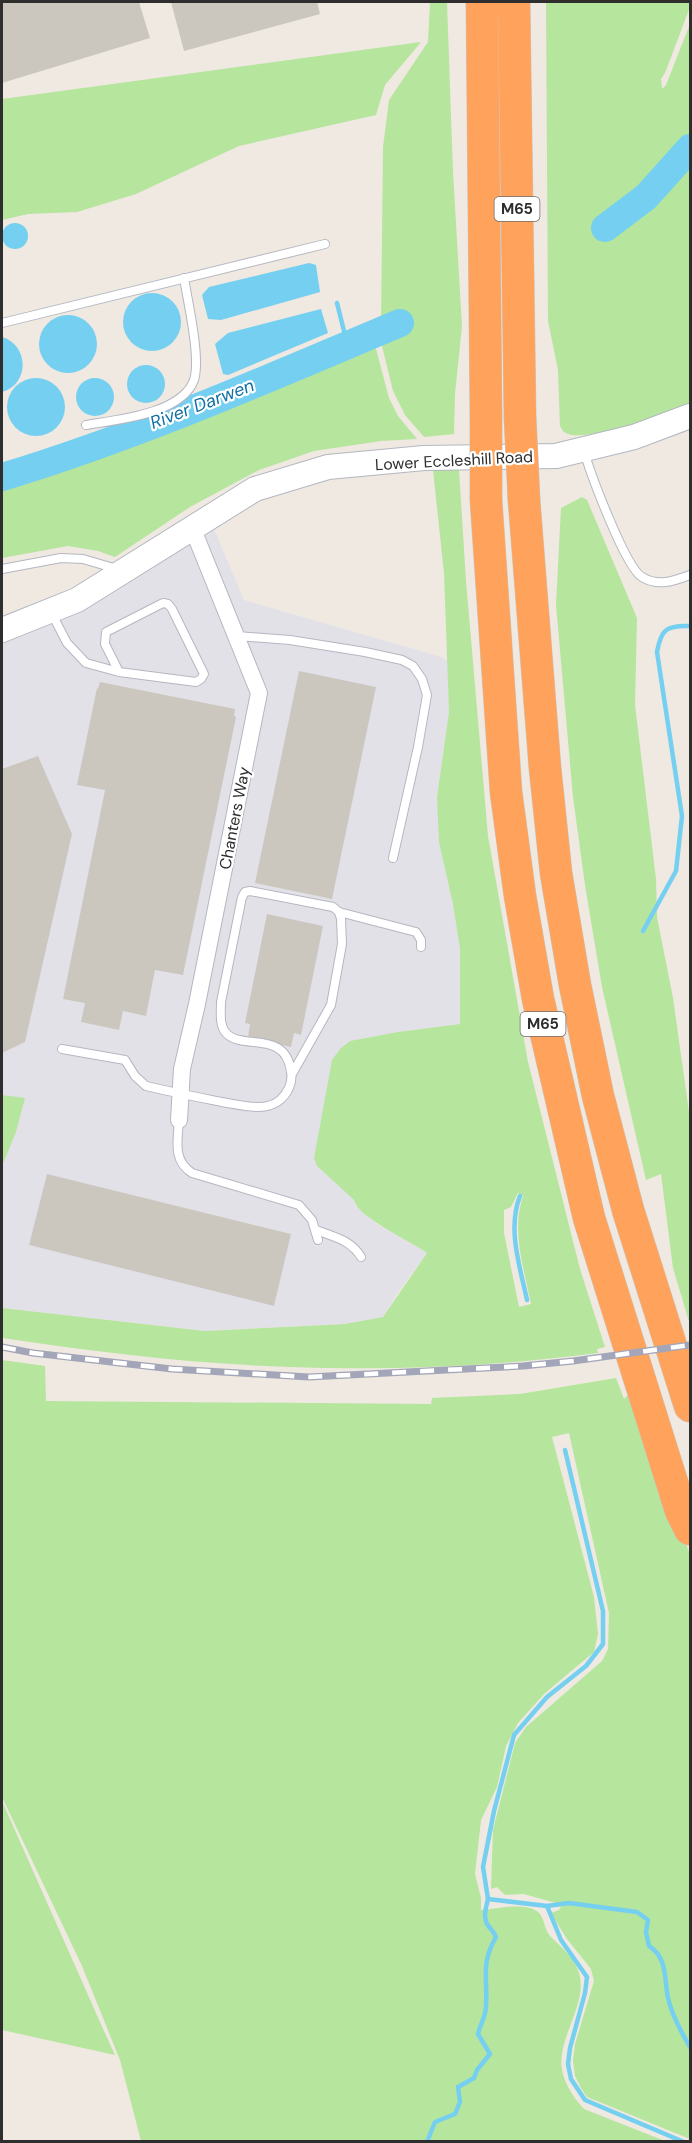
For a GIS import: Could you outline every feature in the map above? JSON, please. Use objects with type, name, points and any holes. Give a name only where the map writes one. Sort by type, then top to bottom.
[{"type":"highway","name":"M65","points":[[465,2],[484,235]]},
{"type":"highway","name":"M65","points":[[482,2],[486,500],[506,792],[520,896],[538,999],[589,1218],[681,1511],[690,1529]]},
{"type":"highway","name":"M65","points":[[514,2],[520,417],[524,501],[547,791],[556,873],[575,985],[598,1096],[628,1210],[690,1406]]},
{"type":"street","name":"Lower Eccleshill Road","points":[[2,630],[77,600],[255,489],[328,468],[424,458],[556,456],[634,437],[690,416]]},
{"type":"street","name":"Chanters Way","points":[[179,1120],[182,1069],[200,992],[260,693],[192,527]]},
{"type":"lane","points":[[2,323],[325,244]]},
{"type":"lane","points":[[86,425],[131,418],[166,406],[187,393],[194,380],[196,361],[184,278]]},
{"type":"lane","points":[[584,449],[596,487],[630,563],[640,576],[655,582],[668,583],[690,574]]},
{"type":"lane","points":[[2,569],[61,558],[83,559],[123,571]]},
{"type":"lane","points":[[51,611],[67,643],[86,663],[119,672],[196,682],[204,674],[172,609],[168,604],[163,603],[106,632],[105,644],[119,672]]},
{"type":"lane","points":[[236,636],[290,640],[365,652],[402,660],[413,666],[422,679],[427,695],[418,747],[393,858]]},
{"type":"lane","points":[[292,1074],[290,1062],[275,1046],[234,1038],[227,1034],[223,1027],[221,1002],[242,897],[245,892],[323,904],[339,912],[416,932],[421,940],[421,947]]},
{"type":"lane","points":[[62,1049],[125,1060],[135,1076],[146,1086],[247,1106],[267,1107],[285,1095],[292,1074],[331,1005],[342,944],[343,930],[339,912]]},
{"type":"lane","points":[[179,1120],[177,1151],[178,1159],[184,1167],[192,1173],[299,1206],[307,1212],[318,1240]]},
{"type":"lane","points":[[316,1230],[346,1241],[355,1247],[361,1257]]},
{"type":"shaded area","points":[[209,517],[244,600],[438,656],[448,661],[449,712],[437,797],[460,949],[460,1024],[398,1032],[354,1200],[355,1205],[377,1224],[427,1253],[383,1317],[345,1324],[205,1331],[2,1308],[2,631]]},
{"type":"green space","points":[[430,2],[447,2],[453,172],[462,326],[455,394],[454,434],[424,437],[405,415],[393,391],[381,342],[400,331],[399,316],[381,326],[383,147],[389,100],[428,42]]},
{"type":"green space","points":[[546,2],[690,2],[661,79],[662,89],[666,85],[690,24],[690,135],[644,188],[618,208],[605,222],[605,236],[649,207],[690,163],[690,407],[590,434],[566,433],[560,426],[558,370],[548,321]]},
{"type":"green space","points":[[421,42],[385,85],[376,115],[239,146],[136,194],[77,212],[28,214],[2,220],[2,99]]},
{"type":"green space","points":[[375,345],[389,398],[398,416],[417,439],[381,441],[314,451],[259,470],[190,507],[115,557],[98,551],[68,546],[2,558],[2,489],[50,474]]},
{"type":"green space","points":[[433,470],[459,470],[488,836],[528,1062],[580,1269],[605,1347],[597,1349],[598,1353],[483,1364],[406,1368],[329,1368],[182,1360],[2,1338],[2,1308],[205,1331],[345,1324],[383,1317],[427,1253],[365,1214],[357,1207],[354,1200],[317,1166],[314,1158],[332,1060],[340,1049],[350,1041],[460,1024],[460,949],[439,842],[437,797],[449,712],[444,573]],"holes":[[[518,1193],[523,1196],[518,1236],[531,1304],[519,1307],[504,1233],[504,1210],[511,1207]]]},
{"type":"green space","points":[[582,497],[587,500],[637,618],[635,705],[656,879],[657,917],[673,998],[690,1119],[690,1325],[673,1268],[661,1174],[646,1180],[602,987],[573,797],[556,605],[561,508]]},
{"type":"green space","points":[[2,1095],[25,1098],[16,1132],[2,1166]]},
{"type":"green space","points":[[2,1360],[45,1366],[46,1401],[431,1404],[432,1398],[520,1394],[616,1378],[624,1399],[628,1395],[690,1554],[690,2139],[587,2097],[575,2076],[573,2061],[575,2044],[594,1981],[591,1969],[567,1939],[551,1913],[559,1910],[561,1907],[559,1904],[524,1894],[505,1895],[497,1887],[491,1889],[493,1830],[515,1743],[526,1727],[602,1661],[608,1649],[609,1613],[569,1433],[552,1437],[594,1597],[598,1634],[594,1652],[544,1694],[518,1723],[506,1746],[497,1787],[481,1820],[475,1874],[481,1898],[481,1910],[503,1907],[534,1909],[541,1915],[549,1934],[575,1964],[580,1977],[581,1990],[564,2043],[562,2057],[563,2076],[573,2096],[584,2109],[665,2141],[141,2141],[120,2060],[82,1966],[2,1797]]},
{"type":"green space","points":[[2,1801],[104,2031],[115,2055],[2,2030]]},
{"type":"water","points":[[15,223],[25,226],[28,236],[25,246],[15,249],[5,246],[2,236],[5,226]]},
{"type":"water","points":[[309,263],[316,265],[320,292],[221,320],[208,319],[202,295],[209,287]]},
{"type":"water","points":[[152,293],[168,298],[176,306],[181,322],[176,338],[168,346],[152,351],[136,346],[128,338],[123,322],[128,306],[136,298]]},
{"type":"water","points":[[321,309],[328,333],[228,375],[223,374],[215,344],[228,333]]},
{"type":"water","points":[[68,315],[84,320],[92,328],[97,344],[92,360],[84,368],[68,373],[52,368],[44,360],[39,344],[44,328],[52,320]]},
{"type":"water","points":[[2,337],[11,341],[17,348],[23,364],[18,381],[11,388],[2,392]]},
{"type":"water","points":[[146,365],[159,371],[165,384],[159,397],[146,403],[133,397],[127,384],[133,371]]},
{"type":"water","points":[[36,378],[52,383],[60,391],[65,407],[60,423],[52,431],[36,436],[20,431],[12,423],[7,407],[12,391],[20,383]]},
{"type":"water","points":[[95,378],[108,384],[114,397],[108,410],[95,416],[82,410],[76,397],[82,384]]},
{"type":"building","points":[[2,2],[139,2],[150,38],[2,83]]},
{"type":"building","points":[[171,2],[317,2],[320,14],[184,51]]},
{"type":"building","points":[[299,671],[376,687],[332,899],[255,883]]},
{"type":"building","points":[[100,682],[235,709],[234,716],[236,717],[183,975],[155,970],[146,1016],[123,1011],[119,1030],[81,1022],[85,1003],[63,999],[105,790],[77,785]]},
{"type":"building","points":[[38,756],[72,834],[25,1042],[2,1053],[2,769]]},
{"type":"building","points":[[267,914],[323,926],[301,1035],[294,1033],[291,1047],[248,1038],[250,1024],[245,1023]]},
{"type":"building","points":[[47,1174],[291,1234],[274,1306],[29,1245]]},
{"type":"waterway","name":"River Darwen","points":[[605,228],[646,197],[690,148]]},
{"type":"waterway","points":[[337,303],[345,335],[350,344]]},
{"type":"waterway","name":"River Darwen","points":[[2,477],[153,425],[400,323]]},
{"type":"waterway","points":[[643,931],[676,871],[682,816],[657,652],[666,630],[676,626],[690,626]]},
{"type":"waterway","points":[[520,1196],[516,1209],[515,1235],[527,1300]]},
{"type":"waterway","points":[[565,1450],[603,1611],[603,1644],[586,1666],[547,1697],[514,1735],[494,1811],[483,1867],[488,1899],[547,1906],[561,1940],[587,1977],[568,2064],[571,2079],[585,2100],[684,2142]]},
{"type":"waterway","points":[[427,2142],[435,2122],[455,2114],[460,2102],[458,2087],[474,2078],[477,2070],[490,2054],[478,2034],[486,2010],[486,1963],[496,1937],[486,1921],[485,1912],[488,1899]]},
{"type":"waterway","points":[[547,1906],[569,1903],[637,1912],[648,1920],[646,1932],[649,1946],[662,1963],[670,2004],[690,2047]]},
{"type":"railway","points":[[2,1347],[33,1353],[172,1369],[309,1377],[523,1366],[690,1345]]}]
